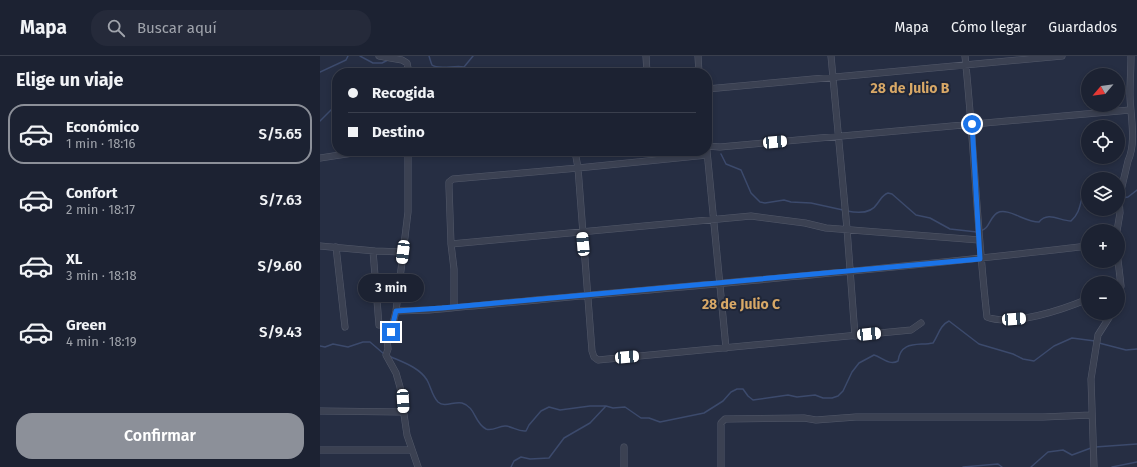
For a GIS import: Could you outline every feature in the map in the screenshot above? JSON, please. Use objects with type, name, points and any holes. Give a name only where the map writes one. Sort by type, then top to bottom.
[{"type":"street","points":[[379,56],[402,60],[407,63],[408,68]]},
{"type":"street","points":[[646,56],[647,68]]},
{"type":"street","points":[[698,56],[699,68]]},
{"type":"street","points":[[831,56],[855,336]]},
{"type":"street","points":[[965,56],[972,124],[980,259],[987,317],[990,319],[1001,320],[1043,315],[1081,302]]},
{"type":"street","points":[[712,89],[1062,56]]},
{"type":"street","points":[[1118,224],[1120,213],[1119,199],[1128,161],[1132,156],[1134,144],[1135,119],[1130,110],[1131,56]]},
{"type":"street","points":[[712,146],[720,147],[838,137],[1130,110]]},
{"type":"street","points":[[320,158],[333,156]]},
{"type":"street","points":[[408,156],[408,212],[396,311],[391,332],[387,339],[388,349],[386,355],[396,373],[400,387],[407,435],[418,467]]},
{"type":"street","points":[[576,156],[592,351],[594,357],[598,360],[911,330],[920,323]]},
{"type":"street","points":[[454,307],[454,261],[451,244],[449,187],[449,182],[453,179],[578,168],[681,156]]},
{"type":"street","points":[[707,156],[726,348]]},
{"type":"street","points":[[451,244],[751,216],[805,223],[826,228],[979,240]]},
{"type":"street","points":[[320,246],[403,252]]},
{"type":"street","points":[[336,247],[345,327]]},
{"type":"street","points":[[396,311],[849,272],[1081,247]]},
{"type":"street","points":[[373,251],[379,325]]},
{"type":"street","points":[[1094,467],[1091,415],[1091,379],[1096,341],[1108,320]]},
{"type":"street","points":[[320,411],[403,412]]},
{"type":"street","points":[[721,467],[721,423],[726,419],[804,418],[816,420],[856,417],[1043,417],[1091,415]]},
{"type":"street","points":[[624,447],[624,467]]},
{"type":"street","points":[[320,450],[412,450]]},
{"type":"waterway","points":[[320,72],[346,60],[348,56]]},
{"type":"waterway","points":[[360,56],[373,63],[382,63],[388,60]]},
{"type":"waterway","points":[[429,56],[432,65],[438,67],[464,67],[473,56]]},
{"type":"waterway","points":[[320,121],[332,109]]},
{"type":"waterway","points":[[721,154],[726,164],[741,170],[751,193],[760,202],[765,203],[784,200],[791,202],[811,203],[843,210]]},
{"type":"waterway","points":[[1125,198],[1137,190]]},
{"type":"waterway","points":[[847,211],[859,212],[871,210],[883,196],[888,193],[892,194],[916,215],[930,218],[950,229],[977,232]]},
{"type":"waterway","points":[[980,231],[988,226],[994,215],[1001,212],[1011,213],[1028,220],[1039,222],[1046,217],[1054,217],[1071,221],[1075,217],[1081,201]]},
{"type":"waterway","points":[[389,356],[410,365],[424,375],[436,400],[441,404],[462,403],[467,405],[473,411],[479,423],[486,429],[491,430],[501,426],[506,426],[526,431],[541,411],[549,407],[560,410],[590,406],[606,406],[613,408],[625,407],[641,418],[649,418],[660,422],[704,413],[723,401],[731,392],[737,389],[743,389],[753,400],[788,395],[797,397],[815,395],[823,398],[832,398],[838,396],[843,391],[852,372],[859,363],[874,355],[889,362],[898,361],[900,354],[906,347],[916,344],[933,343],[941,328],[949,321],[979,344],[1013,354],[1023,359],[1034,361],[1054,346],[1072,338],[1095,341]]},
{"type":"waterway","points":[[320,346],[325,347],[333,344],[348,347],[363,342],[370,342],[384,354]]},
{"type":"waterway","points":[[1099,343],[1126,350],[1137,349]]},
{"type":"waterway","points":[[511,467],[514,461],[521,457],[530,459],[549,458],[564,438],[590,423],[606,406]]},
{"type":"waterway","points":[[1095,447],[1137,444]]},
{"type":"waterway","points":[[1031,467],[1048,452],[1063,450],[1072,455],[1091,448]]},
{"type":"waterway","points":[[1112,467],[1137,462]]},
{"type":"waterway","points":[[963,467],[998,464],[1002,467]]},
{"type":"district","name":"28 de Julio B","points":[[910,88]]},
{"type":"district","name":"28 de Julio C","points":[[741,304]]},
{"type":"route","points":[[391,332],[396,311],[429,310],[980,259],[972,124]]}]
